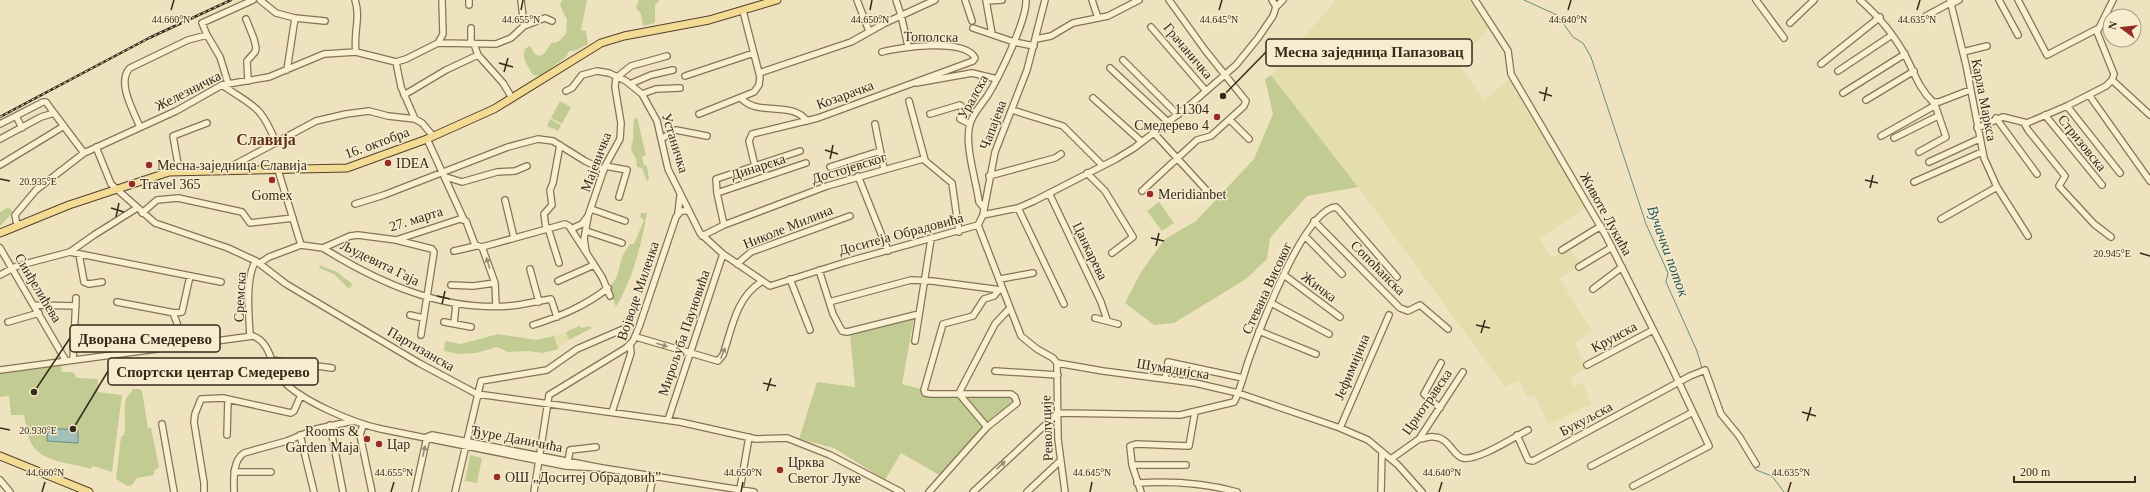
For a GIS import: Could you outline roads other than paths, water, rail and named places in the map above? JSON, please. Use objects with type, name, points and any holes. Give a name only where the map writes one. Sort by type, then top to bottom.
[{"type":"main road","name":"16. октобра","points":[[0,232],[116,190],[179,170],[347,168],[430,137],[482,115],[595,46],[624,36],[698,23],[777,0]]},
{"type":"main road","points":[[0,456],[88,492]]},
{"type":"street","points":[[253,0],[202,23],[220,57],[225,84],[260,111],[267,121],[276,143]]},
{"type":"street","points":[[260,0],[276,13],[295,18],[325,21]]},
{"type":"street","points":[[355,0],[358,16],[355,33],[356,52]]},
{"type":"street","points":[[415,119],[404,95],[396,62],[406,60],[438,43],[444,34],[442,0]]},
{"type":"street","points":[[521,0],[524,26]]},
{"type":"street","points":[[857,0],[869,31]]},
{"type":"street","points":[[896,0],[908,46]]},
{"type":"street","points":[[760,73],[843,45],[901,15],[935,0]]},
{"type":"street","points":[[965,0],[972,21]]},
{"type":"street","points":[[992,34],[986,1],[1002,0]]},
{"type":"street","name":"Уралска","points":[[984,208],[979,202],[969,135],[970,124],[997,79],[1014,42],[1025,10],[1026,0]]},
{"type":"street","name":"Чапајева","points":[[983,215],[989,176],[995,152],[1012,110],[1034,46],[1045,0]]},
{"type":"street","points":[[1092,0],[1098,18]]},
{"type":"street","points":[[1036,39],[1051,36],[1073,23],[1113,15],[1139,0]]},
{"type":"street","points":[[1142,191],[1197,140],[1211,136],[1230,120],[1244,106],[1246,101],[1169,0]]},
{"type":"street","points":[[1272,0],[1276,7]]},
{"type":"street","name":"Доситеја Обрадовића","points":[[761,282],[770,286],[819,270],[959,232],[978,225],[983,215],[1018,208],[1120,157],[1178,115],[1225,75],[1251,47],[1270,20],[1276,7],[1283,0]]},
{"type":"street","name":"Животе Лукића","points":[[1475,0],[1508,52],[1511,74],[1514,81],[1601,226],[1679,382],[1709,446],[1632,486]]},
{"type":"street","points":[[1756,0],[1784,38]]},
{"type":"street","points":[[1790,23],[1814,0]]},
{"type":"street","points":[[1860,0],[1880,17],[1914,71],[1920,88],[1934,104],[1946,137],[1919,152]]},
{"type":"street","points":[[1926,16],[1950,2],[1959,0]]},
{"type":"street","points":[[1999,0],[2018,35]]},
{"type":"street","points":[[2018,0],[2048,55],[2097,29],[2113,0]]},
{"type":"street","name":"Карла Маркса","points":[[1950,2],[1963,52],[1982,152],[1997,187],[2028,236]]},
{"type":"street","points":[[699,114],[741,98],[757,89],[760,81],[760,73],[743,11]]},
{"type":"street","points":[[1822,64],[1880,17]]},
{"type":"street","points":[[287,70],[295,18]]},
{"type":"street","points":[[438,43],[490,44],[504,41],[517,34],[524,26],[545,18],[552,21]]},
{"type":"street","points":[[246,19],[253,34],[256,48],[247,61],[248,80]]},
{"type":"street","name":"Грачаничка","points":[[1151,26],[1206,91]]},
{"type":"street","points":[[471,28],[473,44],[478,54],[503,82],[512,98]]},
{"type":"street","points":[[973,28],[1014,42],[1034,46]]},
{"type":"street","points":[[2097,29],[2098,38],[2114,74],[2112,80],[2150,115]]},
{"type":"street","points":[[140,127],[126,95],[125,78],[128,70],[188,40],[207,35]]},
{"type":"street","points":[[1838,70],[1892,35]]},
{"type":"street","name":"Тополска","points":[[882,52],[908,46],[959,48],[970,52],[974,60]]},
{"type":"street","name":"Карла Маркса","points":[[1963,52],[1987,46]]},
{"type":"street","name":"Железничка","points":[[17,225],[14,220],[15,214],[25,202],[62,169],[84,153],[176,111],[225,84],[269,77],[319,55],[356,52],[396,62]]},
{"type":"street","points":[[685,76],[754,53]]},
{"type":"street","points":[[404,95],[446,70],[478,54]]},
{"type":"street","points":[[1843,93],[1904,54]]},
{"type":"street","points":[[617,77],[631,66],[667,56]]},
{"type":"street","name":"Козарачка","points":[[755,166],[749,141],[750,136],[807,121],[974,60]]},
{"type":"street","points":[[1123,60],[1178,115]]},
{"type":"street","points":[[1110,68],[1168,122]]},
{"type":"street","points":[[630,84],[651,75],[673,70]]},
{"type":"street","points":[[1866,100],[1914,71]]},
{"type":"street","name":"Устаничка","points":[[566,91],[572,88],[580,76],[588,72],[603,72],[630,84],[642,94],[657,121],[666,161],[680,195],[702,236],[723,254],[761,282]]},
{"type":"street","points":[[907,84],[972,73],[997,79]]},
{"type":"street","name":"Мајевичка","points":[[588,216],[592,209],[605,168],[619,143],[621,134],[621,123],[615,87],[617,77]]},
{"type":"street","name":"Стризовска","points":[[2024,123],[2089,95],[2112,80]]},
{"type":"street","points":[[642,94],[656,89],[680,88]]},
{"type":"street","points":[[1881,136],[1934,104],[1970,90]]},
{"type":"street","points":[[2089,95],[2150,181]]},
{"type":"street","points":[[741,98],[750,106],[798,112],[807,121]]},
{"type":"street","points":[[1093,98],[1142,142]]},
{"type":"street","points":[[909,100],[925,160],[952,183],[959,232]]},
{"type":"street","points":[[0,124],[43,102],[46,102],[84,153]]},
{"type":"street","points":[[930,114],[960,105],[963,109],[960,119],[970,124]]},
{"type":"street","name":"Стризовска","points":[[2066,106],[2120,173]]},
{"type":"street","points":[[1012,110],[1063,126],[1102,165]]},
{"type":"street","points":[[229,170],[234,165],[316,121],[346,114],[369,111],[388,116],[415,119],[422,123],[430,137],[464,220]]},
{"type":"street","points":[[0,138],[41,117],[54,113]]},
{"type":"street","name":"Стризовска","points":[[2044,115],[2102,185]]},
{"type":"street","points":[[16,116],[22,128]]},
{"type":"street","points":[[1894,138],[1938,116]]},
{"type":"street","points":[[1977,128],[1996,118],[2008,117],[2024,123],[2065,176],[2059,186],[2094,224],[2111,237]]},
{"type":"street","points":[[1996,118],[2037,174]]},
{"type":"street","points":[[1230,120],[1249,139]]},
{"type":"street","points":[[179,170],[173,136],[207,122]]},
{"type":"street","points":[[875,124],[884,169]]},
{"type":"street","points":[[0,165],[64,126]]},
{"type":"street","points":[[661,139],[676,130],[707,136]]},
{"type":"street","points":[[1154,132],[1208,192]]},
{"type":"street","points":[[355,204],[444,174],[529,140],[546,139],[560,145],[585,161],[605,168],[627,170],[619,197]]},
{"type":"street","points":[[1929,162],[1979,139]]},
{"type":"street","points":[[559,263],[547,228],[544,214],[552,205],[550,190],[553,183],[560,145]]},
{"type":"street","name":"Партизанска","points":[[96,147],[109,180],[116,190],[142,213],[159,225],[228,248],[258,262],[294,288],[419,363],[477,394],[668,420],[749,437],[791,440],[856,468],[901,492]]},
{"type":"street","points":[[724,225],[717,193],[716,178],[800,151]]},
{"type":"street","points":[[830,167],[880,151]]},
{"type":"street","name":"Карла Маркса","points":[[1914,182],[1982,152]]},
{"type":"street","points":[[989,176],[1055,158],[1061,154]]},
{"type":"street","name":"Достојевског","points":[[702,236],[724,225],[858,176],[925,160]]},
{"type":"street","name":"Динарска","points":[[717,193],[806,163]]},
{"type":"street","points":[[444,174],[462,182],[497,172],[515,171],[527,166]]},
{"type":"street","points":[[258,262],[301,245],[278,170]]},
{"type":"street","points":[[1087,173],[1105,191],[1133,236],[1112,253]]},
{"type":"street","points":[[858,176],[888,251]]},
{"type":"street","points":[[1941,219],[1997,187]]},
{"type":"street","name":"Цанкарева","points":[[1049,193],[1101,302],[1107,320]]},
{"type":"street","name":"Војводе Миленка","points":[[612,412],[631,353],[630,344],[636,337],[678,213],[680,195]]},
{"type":"street","points":[[142,213],[154,201],[168,198],[199,202],[242,212],[250,223],[293,218]]},
{"type":"street","points":[[505,200],[514,238]]},
{"type":"street","points":[[0,275],[11,268],[70,252],[94,234],[137,208]]},
{"type":"street","points":[[1018,208],[1064,304]]},
{"type":"street","name":"Стевана Високог","points":[[1238,393],[1259,331],[1271,303],[1284,275],[1314,221],[1332,208],[1337,208],[1397,277]]},
{"type":"street","points":[[592,209],[625,221]]},
{"type":"street","points":[[678,213],[681,211],[689,211]]},
{"type":"street","points":[[571,229],[582,224],[588,216]]},
{"type":"street","points":[[587,254],[584,243],[588,216]]},
{"type":"street","name":"Николе Милина","points":[[737,264],[751,252],[850,216]]},
{"type":"street","name":"27. марта","points":[[301,245],[323,248],[353,236],[396,240],[459,219],[464,220],[479,247],[494,283],[496,306]]},
{"type":"street","name":"Сопоћанска","points":[[1314,221],[1400,308],[1408,311],[1420,305],[1448,329]]},
{"type":"street","points":[[454,251],[479,247],[565,224],[571,229],[594,265],[608,288],[610,296]]},
{"type":"street","name":"Шумадијска","points":[[978,225],[1000,279],[1001,290],[1023,339],[1053,358],[1057,363],[1103,371],[1195,383],[1238,393],[1340,428],[1364,438],[1391,458],[1422,492]]},
{"type":"street","points":[[1562,250],[1601,226]]},
{"type":"street","points":[[586,231],[622,243]]},
{"type":"street","points":[[1305,236],[1342,274]]},
{"type":"street","points":[[915,341],[931,239]]},
{"type":"street","points":[[396,240],[432,249],[434,252],[426,298]]},
{"type":"street","points":[[1578,267],[1612,247]]},
{"type":"street","name":"Синђелићева","points":[[0,248],[66,361]]},
{"type":"street","name":"Људевита Гаја","points":[[323,248],[363,270],[426,298],[456,304],[496,306],[539,302],[551,299],[557,317]]},
{"type":"street","points":[[70,252],[221,282]]},
{"type":"street","points":[[80,254],[84,282],[89,284],[102,282]]},
{"type":"street","name":"Мирољуба Пауновића","points":[[668,420],[723,254]]},
{"type":"street","name":"Сремска","points":[[250,336],[249,304],[251,275],[258,262]]},
{"type":"street","points":[[558,281],[594,265]]},
{"type":"street","points":[[1593,289],[1622,267]]},
{"type":"street","points":[[530,269],[539,302]]},
{"type":"street","points":[[819,270],[829,302],[840,329],[844,332],[919,314]]},
{"type":"street","points":[[1000,279],[1033,273]]},
{"type":"street","name":"Жичка","points":[[1284,275],[1340,317]]},
{"type":"street","points":[[117,302],[173,313],[183,311],[190,276]]},
{"type":"street","points":[[790,279],[810,330]]},
{"type":"street","points":[[829,302],[907,281],[925,281],[1001,290]]},
{"type":"street","points":[[636,337],[714,361],[720,360],[740,302],[746,294],[761,282]]},
{"type":"street","points":[[451,284],[473,286],[494,283]]},
{"type":"street","points":[[533,325],[557,317],[593,300],[608,288]]},
{"type":"street","points":[[929,492],[988,427],[1017,404],[1015,397],[1011,394],[960,395],[924,393],[943,324],[973,316],[984,299],[994,296],[1001,290]]},
{"type":"street","points":[[73,360],[76,298]]},
{"type":"street","name":"Људевита Гаја","points":[[421,335],[426,298]]},
{"type":"street","points":[[1271,303],[1329,334]]},
{"type":"street","points":[[454,324],[456,304]]},
{"type":"street","points":[[34,305],[76,306]]},
{"type":"street","points":[[960,395],[962,385],[991,331],[1010,308]]},
{"type":"street","points":[[8,322],[39,313]]},
{"type":"street","points":[[173,313],[177,323],[181,344]]},
{"type":"street","points":[[410,315],[424,318]]},
{"type":"street","name":"Јефимијина","points":[[1340,428],[1388,316]]},
{"type":"street","points":[[1095,318],[1118,324]]},
{"type":"street","points":[[444,322],[471,327]]},
{"type":"street","points":[[455,492],[481,381],[548,370],[577,349],[628,327]]},
{"type":"street","name":"Крунска","points":[[1587,365],[1653,330]]},
{"type":"street","points":[[1259,331],[1316,354]]},
{"type":"street","points":[[0,370],[181,344],[250,336]]},
{"type":"street","name":"Ђуре Даничића","points":[[250,336],[264,342],[280,378],[301,395],[363,425],[426,437],[432,436],[539,458],[754,492]]},
{"type":"street","points":[[534,492],[547,403],[552,393],[630,344]]},
{"type":"street","points":[[271,360],[332,368]]},
{"type":"street","points":[[1165,379],[1168,362],[1242,378]]},
{"type":"street","name":"Револуције","points":[[1057,363],[1060,461],[1065,492]]},
{"type":"street","points":[[1440,408],[1424,394],[1441,363]]},
{"type":"street","points":[[995,371],[1058,375]]},
{"type":"street","points":[[1679,382],[1702,371],[1721,414],[1739,436],[1756,464]]},
{"type":"street","name":"Црнотравска","points":[[1391,458],[1419,439],[1463,372]]},
{"type":"street","name":"Букуљска","points":[[1517,436],[1528,460],[1533,461],[1679,382]]},
{"type":"street","points":[[973,492],[1058,413],[1161,415],[1195,412],[1216,405],[1234,402],[1238,393]]},
{"type":"street","points":[[204,492],[194,414],[199,400],[203,398],[228,399],[291,413],[294,411],[301,395]]},
{"type":"street","points":[[960,395],[988,427]]},
{"type":"street","points":[[226,435],[228,399]]},
{"type":"street","points":[[1141,492],[1132,465],[1130,448],[1132,445],[1189,446],[1195,412]]},
{"type":"street","points":[[1591,466],[1693,412]]},
{"type":"street","points":[[330,425],[335,420],[337,413]]},
{"type":"street","points":[[234,492],[234,472],[238,460],[244,453],[280,444],[300,435],[330,425],[354,421]]},
{"type":"street","points":[[162,424],[174,492]]},
{"type":"street","points":[[330,425],[343,492]]},
{"type":"street","points":[[363,425],[360,435],[372,492]]},
{"type":"street","points":[[1419,439],[1434,436],[1439,438],[1450,445],[1460,457],[1465,458],[1482,454],[1528,430]]},
{"type":"street","points":[[300,435],[314,492]]},
{"type":"street","points":[[415,492],[426,437]]},
{"type":"street","points":[[740,489],[749,437]]},
{"type":"street","points":[[568,462],[570,450],[596,447]]},
{"type":"street","points":[[1381,492],[1382,452]]},
{"type":"street","name":"Ђуре Даничића","points":[[539,458],[571,467],[602,468]]},
{"type":"street","points":[[1027,492],[1060,461]]},
{"type":"street","points":[[1132,465],[1186,465]]},
{"type":"street","points":[[234,472],[271,472]]},
{"type":"street","points":[[650,492],[653,476]]},
{"type":"street","points":[[0,480],[10,492]]},
{"type":"street","points":[[1137,483],[1162,482],[1207,486],[1236,492]]},
{"type":"water","points":[[48,428],[78,430],[78,443],[47,441]]},
{"type":"waterway","name":"Вучачки поток","points":[[1524,0],[1557,15],[1573,37],[1583,43],[1591,57],[1646,224],[1668,273],[1666,282],[1697,351],[1702,368]]},
{"type":"waterway","name":"Вучачки поток","points":[[1703,373],[1719,417],[1723,421]]},
{"type":"waterway","name":"Вучачки поток","points":[[1749,458],[1756,470],[1772,476],[1784,492]]},
{"type":"railway","points":[[0,117],[149,38],[231,0]]},
{"type":"place","name":"Месна заједница Папазовац","points":[[1223,96]]},
{"type":"place","name":"11304 Смедерево 4","points":[[1217,117]]},
{"type":"place","name":"IDEA","points":[[388,163]]},
{"type":"place","name":"Месна заједница Славија","points":[[149,165]]},
{"type":"place","name":"Gomex","points":[[272,180]]},
{"type":"place","name":"Travel 365","points":[[132,184]]},
{"type":"place","name":"Meridianbet","points":[[1150,194]]},
{"type":"place","name":"Дворана Смедерево","points":[[34,392]]},
{"type":"place","name":"Спортски центар Смедерево","points":[[73,429]]},
{"type":"place","name":"Rooms & Garden Maja","points":[[367,439]]},
{"type":"place","name":"Цар","points":[[379,444]]},
{"type":"place","name":"Црква Светог Луке","points":[[780,470]]},
{"type":"place","name":"ОШ „Доситеј Обрадовић”","points":[[497,477]]},
{"type":"district","name":"Славија","points":[[266,139]]}]
